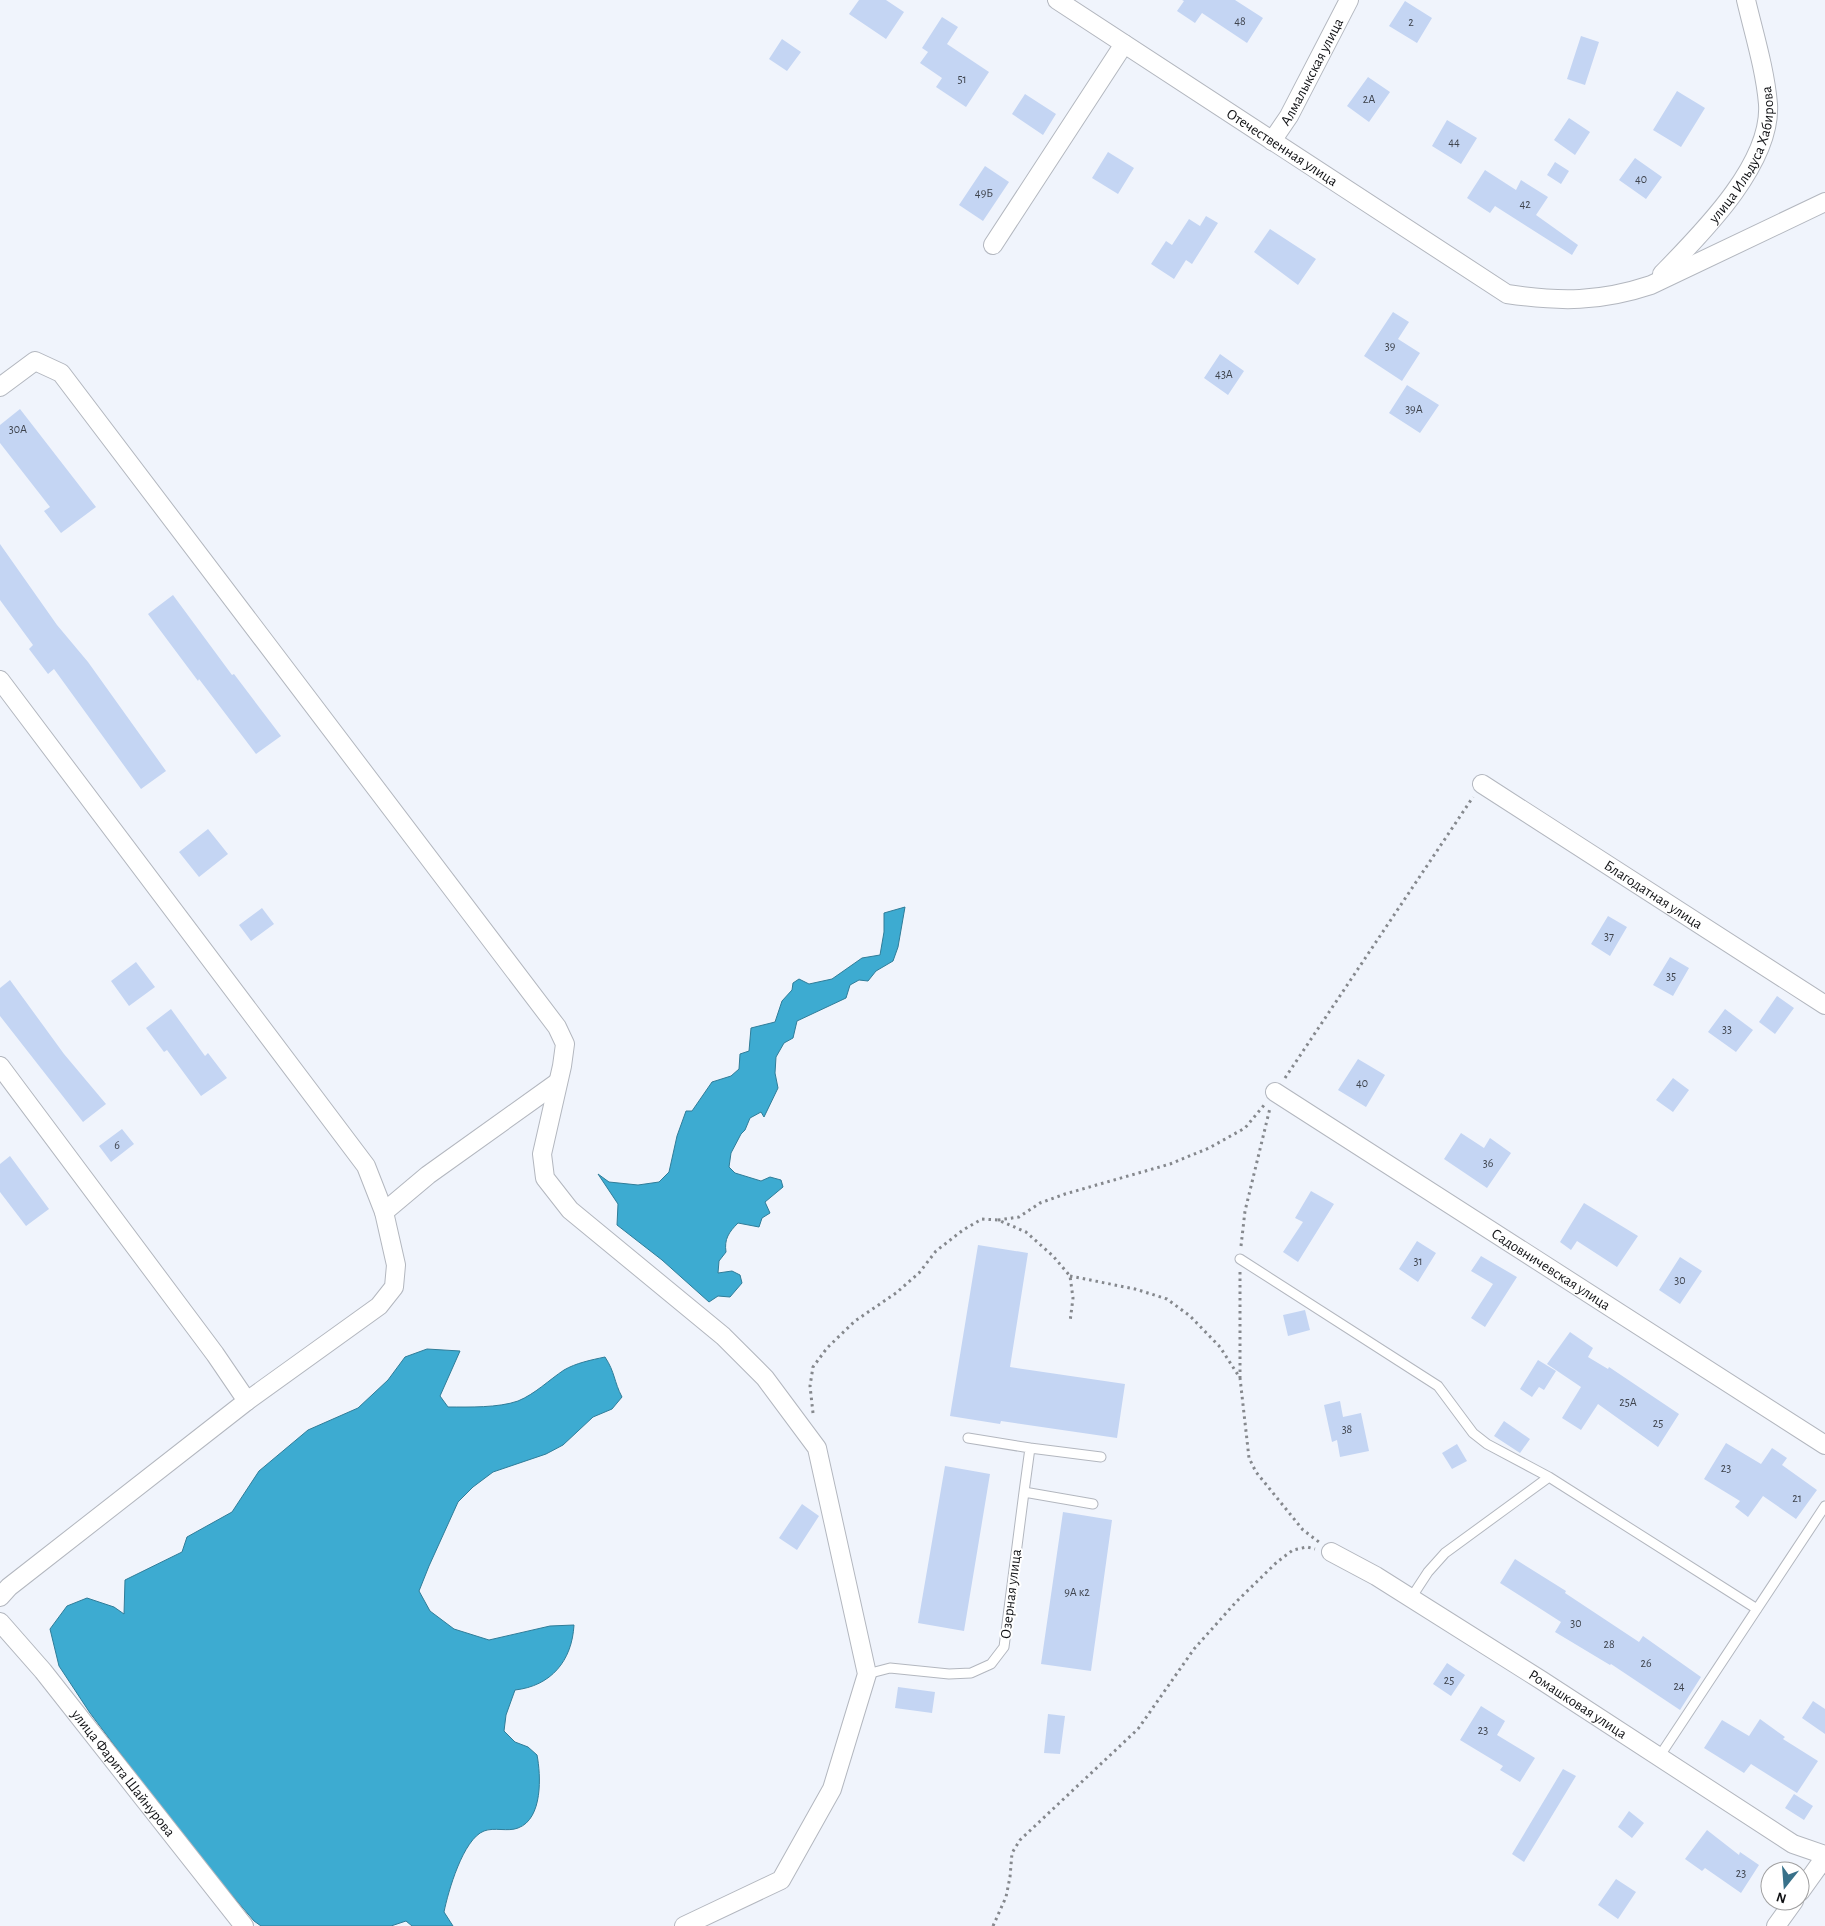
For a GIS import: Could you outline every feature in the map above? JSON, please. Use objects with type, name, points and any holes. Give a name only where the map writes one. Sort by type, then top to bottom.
[{"type":"street","name":"Отечественная улица","points":[[1057,0],[1507,294],[1544,300],[1579,300],[1623,294],[1651,285]]},
{"type":"street","name":"Алмалыкская улица","points":[[1272,141],[1289,116],[1349,0]]},
{"type":"street","name":"улица Ильдуса Хабирова","points":[[1651,285],[1700,236],[1734,193],[1758,154],[1765,131],[1768,106],[1762,68],[1746,0]]},
{"type":"street","points":[[993,245],[1124,44]]},
{"type":"street","points":[[1651,285],[1825,202]]},
{"type":"street","points":[[0,387],[35,361],[61,373],[557,1027],[565,1044],[542,1154],[545,1178],[570,1210],[723,1336],[765,1378],[817,1448],[867,1674],[832,1789],[780,1880],[684,1926]]},
{"type":"street","points":[[0,680],[366,1166],[384,1212],[396,1265],[394,1287],[379,1306],[247,1401],[9,1587],[0,1597]]},
{"type":"street","name":"Благодатная улица","points":[[1482,784],[1825,1006]]},
{"type":"street","points":[[0,1066],[215,1354],[247,1401]]},
{"type":"street","points":[[384,1212],[428,1175],[558,1082]]},
{"type":"street","name":"Садовничевская улица","points":[[1275,1092],[1825,1445]]},
{"type":"street","name":"Ромашковая улица","points":[[1331,1552],[1376,1576],[1411,1598],[1793,1844],[1825,1856]]},
{"type":"street","name":"улица Фарита Шайнурова","points":[[1,1625],[43,1672],[244,1926]]},
{"type":"street","points":[[1810,1878],[1825,1856]]},
{"type":"street","points":[[1776,1926],[1787,1911]]},
{"type":"lane","points":[[1240,1259],[1438,1386],[1473,1433],[1486,1444],[1549,1477],[1757,1609]]},
{"type":"lane","points":[[968,1438],[1101,1457]]},
{"type":"lane","name":"Озерная улица","points":[[867,1674],[890,1668],[949,1674],[971,1673],[992,1664],[1004,1648],[1030,1448]]},
{"type":"lane","points":[[1411,1598],[1428,1572],[1445,1553],[1549,1477]]},
{"type":"lane","points":[[1024,1492],[1093,1504]]},
{"type":"lane","points":[[1659,1757],[1825,1506]]},
{"type":"path","points":[[817,1448],[810,1386],[813,1367],[827,1348],[856,1321],[896,1293],[919,1273],[936,1251],[964,1230],[982,1219],[998,1220],[1019,1217],[1040,1203],[1065,1194],[1170,1164],[1209,1148],[1245,1128],[1275,1092],[1482,784]]},
{"type":"path","points":[[1275,1092],[1266,1120],[1245,1211],[1240,1259],[1240,1378],[1249,1458],[1256,1472],[1303,1530],[1331,1552]]},
{"type":"path","points":[[998,1220],[1026,1232],[1053,1256],[1070,1276],[1073,1298],[1070,1322]]},
{"type":"path","points":[[1070,1276],[1135,1289],[1167,1299],[1190,1316],[1220,1347],[1240,1378]]},
{"type":"path","points":[[993,1926],[1006,1897],[1012,1853],[1020,1840],[1138,1729],[1172,1684],[1194,1649],[1236,1602],[1277,1562],[1293,1550],[1307,1547],[1331,1552]]},
{"type":"water","points":[[905,907],[898,947],[893,961],[876,971],[868,981],[859,980],[850,985],[846,998],[797,1021],[793,1038],[784,1043],[776,1057],[775,1073],[778,1088],[764,1117],[761,1112],[750,1118],[731,1153],[729,1167],[735,1173],[761,1181],[770,1177],[781,1180],[783,1187],[765,1202],[770,1213],[762,1218],[759,1227],[738,1223],[730,1233],[726,1243],[726,1252],[719,1261],[718,1273],[732,1271],[740,1275],[742,1283],[730,1297],[718,1296],[709,1302],[662,1260],[617,1225],[618,1204],[598,1174],[609,1182],[638,1185],[659,1182],[669,1172],[677,1136],[686,1111],[692,1111],[712,1082],[731,1076],[739,1069],[740,1054],[749,1051],[751,1028],[775,1022],[782,1001],[792,990],[793,983],[799,979],[809,984],[832,979],[862,958],[880,955],[884,932],[884,913]]},
{"type":"water","points":[[427,1349],[460,1351],[440,1396],[448,1407],[493,1406],[518,1401],[569,1368],[605,1357],[611,1367],[622,1397],[612,1409],[593,1417],[563,1445],[546,1454],[493,1472],[473,1487],[458,1502],[419,1591],[430,1611],[454,1629],[489,1640],[550,1626],[574,1625],[569,1650],[557,1670],[539,1683],[528,1688],[515,1690],[506,1715],[504,1731],[515,1742],[528,1747],[537,1755],[539,1785],[536,1806],[532,1816],[518,1828],[484,1831],[469,1844],[458,1867],[444,1912],[453,1926],[412,1926],[406,1921],[391,1926],[261,1926],[254,1921],[189,1845],[90,1713],[59,1666],[50,1629],[67,1606],[87,1598],[114,1607],[124,1614],[125,1580],[182,1552],[187,1537],[232,1512],[259,1471],[308,1430],[358,1408],[388,1380],[405,1357]]},
{"type":"building","points":[[859,0],[886,0],[904,12],[886,39],[849,14]]},
{"type":"building","points":[[1182,0],[1235,0],[1263,18],[1247,43],[1202,13],[1195,23],[1177,11],[1184,1]]},
{"type":"building","points":[[1405,1],[1432,18],[1417,43],[1389,26]]},
{"type":"building","points":[[942,17],[958,27],[947,44],[989,72],[966,107],[936,87],[942,78],[920,63],[928,52],[922,48]]},
{"type":"building","points":[[1581,36],[1599,42],[1585,85],[1567,79]]},
{"type":"building","points":[[782,39],[801,52],[787,71],[769,59]]},
{"type":"building","points":[[1368,77],[1390,92],[1369,122],[1347,106]]},
{"type":"building","points":[[1677,91],[1705,108],[1681,147],[1653,130]]},
{"type":"building","points":[[1025,94],[1056,114],[1043,135],[1012,114]]},
{"type":"building","points":[[1569,118],[1590,132],[1575,155],[1554,140]]},
{"type":"building","points":[[1447,120],[1477,138],[1461,164],[1432,146]]},
{"type":"building","points":[[1108,152],[1134,168],[1118,194],[1092,178]]},
{"type":"building","points":[[1635,158],[1662,177],[1646,199],[1619,180]]},
{"type":"building","points":[[1555,162],[1569,171],[1561,184],[1547,175]]},
{"type":"building","points":[[985,166],[1009,182],[983,221],[959,205]]},
{"type":"building","points":[[1485,170],[1516,190],[1521,180],[1548,197],[1536,215],[1578,245],[1572,255],[1495,206],[1490,213],[1467,198]]},
{"type":"building","points":[[1206,216],[1218,223],[1192,264],[1186,260],[1174,279],[1151,264],[1166,241],[1172,245],[1189,219],[1200,226]]},
{"type":"building","points":[[1270,229],[1316,259],[1298,285],[1254,252]]},
{"type":"building","points":[[1393,312],[1409,322],[1398,339],[1420,353],[1402,381],[1364,356]]},
{"type":"building","points":[[1220,354],[1244,371],[1228,395],[1204,378]]},
{"type":"building","points":[[1407,385],[1439,405],[1420,433],[1389,413]]},
{"type":"building","points":[[20,409],[96,507],[61,533],[44,511],[50,507],[0,443],[0,425]]},
{"type":"building","points":[[0,544],[57,625],[88,662],[166,771],[141,789],[54,669],[48,674],[29,649],[33,645],[0,600]]},
{"type":"building","points":[[173,595],[232,675],[234,674],[281,736],[256,754],[148,614]]},
{"type":"building","points":[[208,829],[228,854],[199,877],[179,852]]},
{"type":"building","points":[[262,908],[274,924],[251,941],[239,925]]},
{"type":"building","points":[[1608,916],[1627,927],[1610,956],[1591,944]]},
{"type":"building","points":[[1670,957],[1689,968],[1673,996],[1653,985]]},
{"type":"building","points":[[136,962],[155,987],[129,1006],[111,981]]},
{"type":"building","points":[[10,980],[64,1054],[106,1104],[83,1122],[0,1016],[0,988]]},
{"type":"building","points":[[1777,996],[1794,1008],[1775,1034],[1759,1022]]},
{"type":"building","points":[[171,1009],[205,1056],[208,1053],[227,1078],[201,1096],[167,1050],[164,1052],[146,1028]]},
{"type":"building","points":[[1725,1009],[1753,1030],[1736,1052],[1708,1032]]},
{"type":"building","points":[[1358,1059],[1385,1075],[1366,1107],[1338,1090]]},
{"type":"building","points":[[1673,1078],[1689,1090],[1673,1112],[1656,1100]]},
{"type":"building","points":[[122,1129],[134,1144],[111,1162],[99,1146]]},
{"type":"building","points":[[1461,1133],[1484,1148],[1490,1138],[1511,1153],[1487,1188],[1444,1159]]},
{"type":"building","points":[[10,1156],[49,1209],[26,1226],[0,1192],[0,1164]]},
{"type":"building","points":[[1311,1191],[1334,1204],[1298,1262],[1283,1252],[1303,1222],[1295,1218]]},
{"type":"building","points":[[1584,1203],[1638,1236],[1617,1267],[1577,1241],[1571,1250],[1560,1242]]},
{"type":"building","points":[[1417,1241],[1436,1253],[1418,1282],[1399,1269]]},
{"type":"building","points":[[978,1245],[1028,1253],[1010,1367],[1125,1384],[1117,1438],[1001,1421],[1000,1424],[950,1416]]},
{"type":"building","points":[[1481,1256],[1517,1277],[1485,1327],[1471,1318],[1493,1284],[1471,1271]]},
{"type":"building","points":[[1680,1257],[1702,1271],[1680,1304],[1659,1290]]},
{"type":"building","points":[[1305,1310],[1310,1330],[1288,1336],[1283,1315]]},
{"type":"building","points":[[1570,1332],[1593,1348],[1588,1357],[1608,1369],[1609,1367],[1679,1414],[1658,1447],[1598,1404],[1581,1430],[1562,1418],[1581,1387],[1547,1364]]},
{"type":"building","points":[[1538,1360],[1556,1371],[1544,1390],[1539,1387],[1532,1397],[1520,1389]]},
{"type":"building","points":[[1340,1401],[1343,1417],[1361,1413],[1369,1451],[1340,1457],[1337,1440],[1332,1442],[1324,1405]]},
{"type":"building","points":[[1504,1421],[1530,1439],[1520,1453],[1494,1436]]},
{"type":"building","points":[[1726,1443],[1761,1464],[1772,1448],[1787,1458],[1782,1465],[1817,1490],[1796,1519],[1763,1496],[1748,1517],[1735,1507],[1740,1501],[1704,1479]]},
{"type":"building","points":[[1457,1444],[1467,1461],[1452,1469],[1442,1453]]},
{"type":"building","points":[[945,1466],[990,1474],[964,1631],[918,1623]]},
{"type":"building","points":[[802,1504],[819,1516],[797,1550],[779,1538]]},
{"type":"building","points":[[1063,1512],[1112,1520],[1091,1671],[1041,1664]]},
{"type":"building","points":[[1515,1559],[1566,1591],[1565,1593],[1639,1642],[1643,1636],[1701,1677],[1680,1710],[1611,1664],[1555,1632],[1561,1622],[1500,1583]]},
{"type":"building","points":[[1447,1663],[1465,1675],[1451,1696],[1433,1684]]},
{"type":"building","points":[[898,1687],[935,1692],[932,1713],[895,1708]]},
{"type":"building","points":[[1813,1701],[1825,1709],[1825,1734],[1802,1718]]},
{"type":"building","points":[[1481,1706],[1505,1721],[1497,1735],[1535,1758],[1520,1782],[1500,1770],[1503,1766],[1460,1740]]},
{"type":"building","points":[[1048,1714],[1065,1716],[1060,1754],[1044,1753]]},
{"type":"building","points":[[1760,1719],[1785,1737],[1783,1739],[1818,1761],[1797,1793],[1751,1764],[1744,1773],[1704,1748],[1722,1720],[1749,1736]]},
{"type":"building","points":[[1563,1769],[1576,1776],[1524,1862],[1512,1854]]},
{"type":"building","points":[[1794,1794],[1813,1806],[1804,1820],[1785,1808]]},
{"type":"building","points":[[1629,1811],[1644,1823],[1632,1838],[1618,1827]]},
{"type":"building","points":[[1707,1830],[1739,1855],[1740,1852],[1759,1865],[1741,1893],[1705,1868],[1702,1871],[1685,1859]]},
{"type":"building","points":[[1616,1879],[1636,1892],[1618,1919],[1598,1905]]}]
